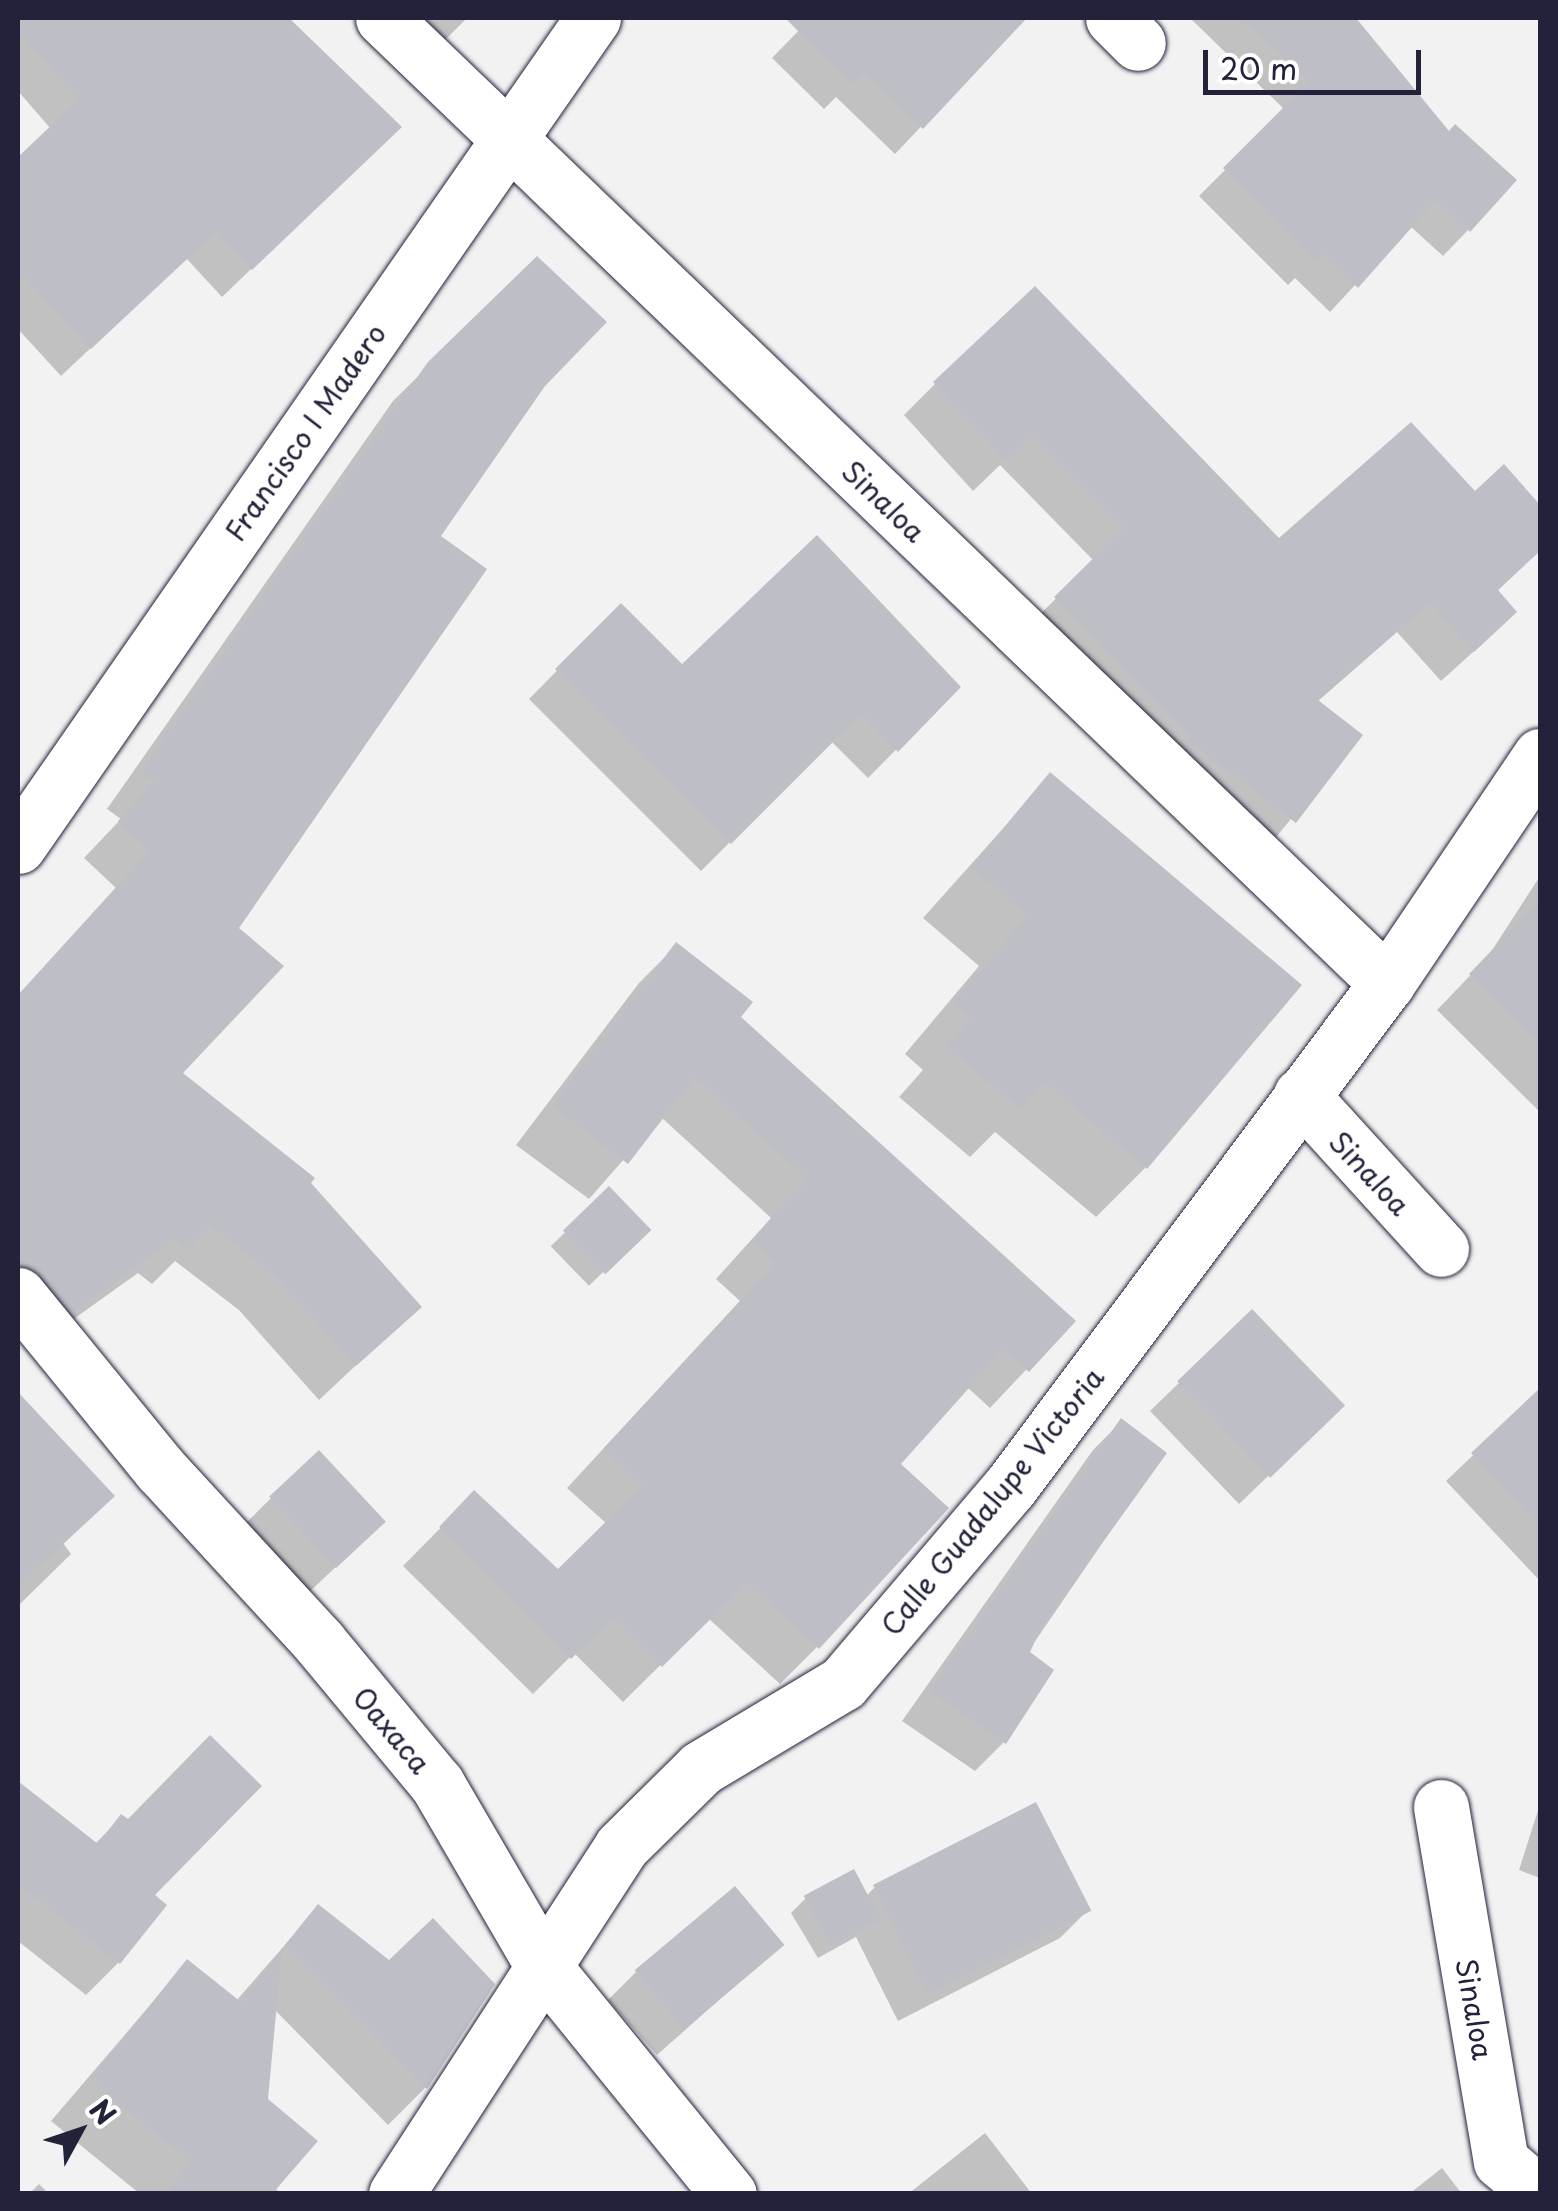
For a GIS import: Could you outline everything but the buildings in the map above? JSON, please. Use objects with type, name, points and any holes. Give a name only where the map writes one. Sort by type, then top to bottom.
[{"type":"street","name":"Sinaloa","points":[[383,18],[1387,983]]},
{"type":"street","name":"Francisco I Madero","points":[[18,846],[593,18]]},
{"type":"street","name":"Calle Guadalupe Victoria","points":[[396,2194],[541,1963],[621,1847],[701,1768],[842,1683],[1010,1487],[1387,983],[1540,756]]},
{"type":"street","name":"Sinaloa","points":[[1301,1095],[1441,1249]]},
{"type":"street","name":"Oaxaca","points":[[18,1295],[160,1469],[319,1642],[437,1784],[541,1963],[729,2194]]},
{"type":"street","name":"Sinaloa","points":[[1441,1807],[1501,2161],[1539,2194]]}]
